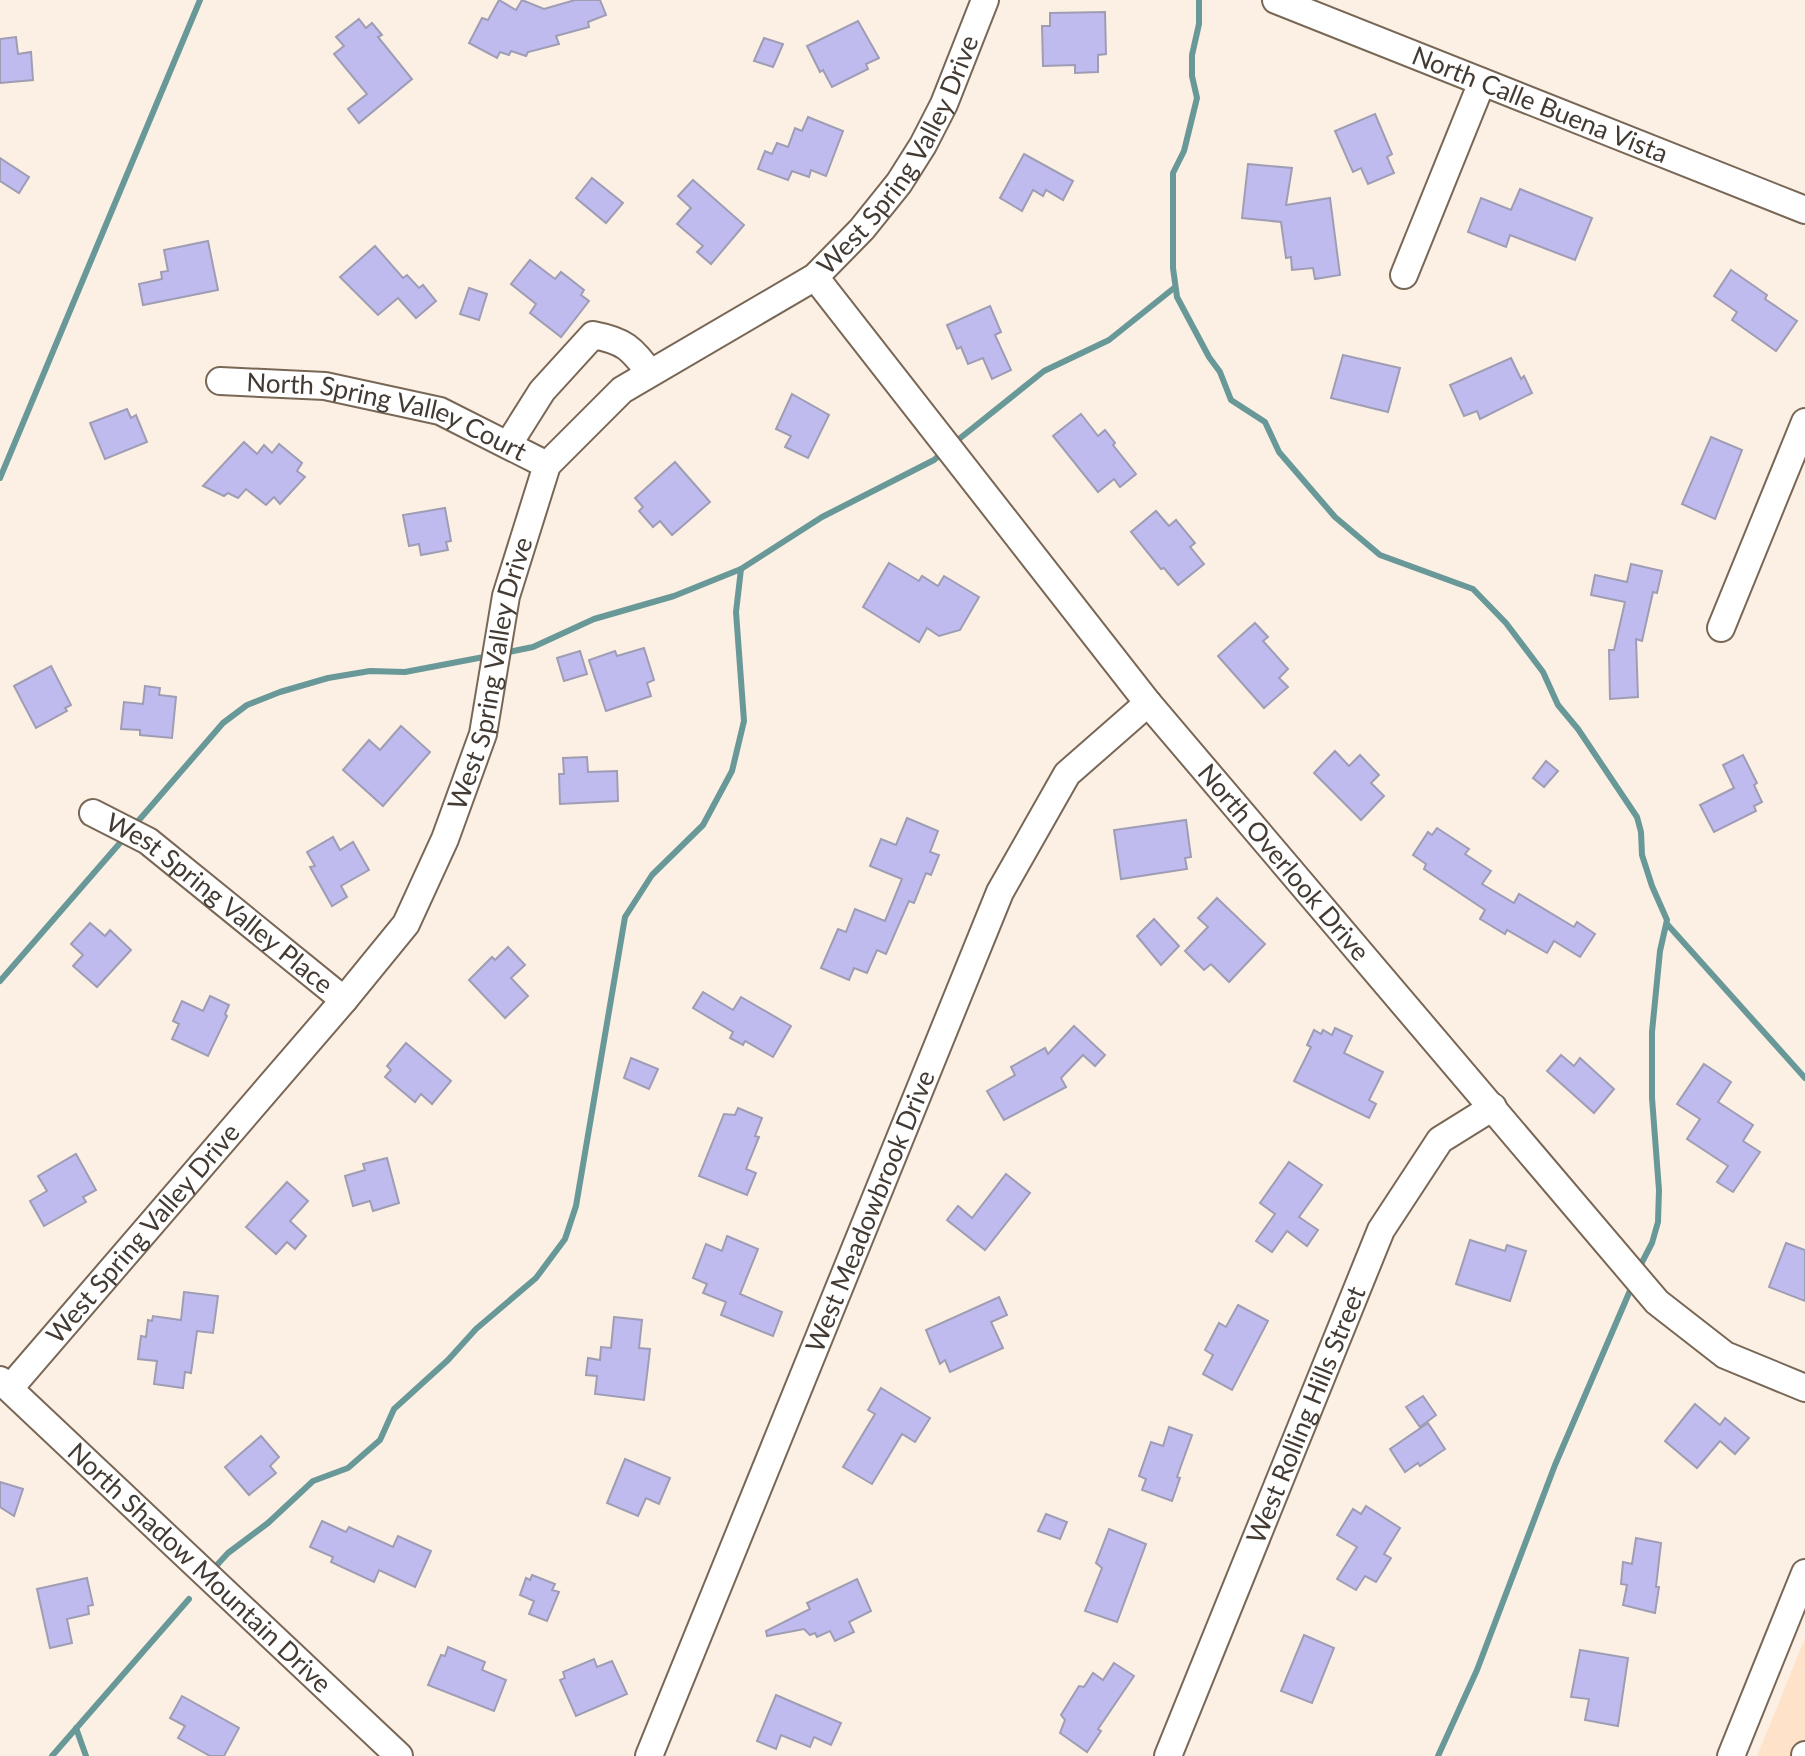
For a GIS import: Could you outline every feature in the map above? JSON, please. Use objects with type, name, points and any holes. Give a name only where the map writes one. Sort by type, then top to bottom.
[{"type":"street","name":"West Spring Valley Drive","points":[[5,1384],[344,1000],[406,924],[445,839],[483,734],[506,596],[547,465],[622,390],[815,277],[862,229],[899,183],[923,145],[944,104],[985,0]]},
{"type":"street","name":"North Calle Buena Vista","points":[[1276,0],[1805,210]]},
{"type":"street","points":[[1404,275],[1482,82]]},
{"type":"street","name":"North Overlook Drive","points":[[815,277],[1148,703],[1657,1302],[1725,1355],[1805,1388]]},
{"type":"street","points":[[508,445],[542,391],[593,335],[629,345],[650,373]]},
{"type":"street","name":"North Spring Valley Court","points":[[220,381],[325,386],[440,411],[547,465]]},
{"type":"street","points":[[1721,628],[1805,422]]},
{"type":"street","name":"West Meadowbrook Drive","points":[[649,1756],[1000,892],[1067,774],[1148,703]]},
{"type":"street","name":"West Spring Valley Place","points":[[93,813],[148,841],[344,1000]]},
{"type":"street","name":"West Rolling Hills Street","points":[[1168,1756],[1381,1230],[1440,1140],[1493,1107]]},
{"type":"street","name":"North Shadow Mountain Drive","points":[[5,1384],[399,1756]]},
{"type":"street","points":[[1731,1756],[1805,1573]]},
{"type":"shaded area","points":[[1805,1638],[1805,1756],[1757,1756]]},
{"type":"building","points":[[499,0],[516,10],[522,0],[544,9],[575,0],[600,0],[606,15],[588,22],[589,27],[556,36],[559,44],[528,52],[526,56],[511,51],[509,55],[500,52],[497,58],[469,43],[482,18],[488,20]]},
{"type":"building","points":[[1105,12],[1106,54],[1098,55],[1098,72],[1075,73],[1075,65],[1043,66],[1042,26],[1050,26],[1050,13]]},
{"type":"building","points":[[359,19],[366,28],[372,23],[382,35],[378,37],[412,79],[359,123],[348,109],[367,94],[334,54],[344,46],[336,37]]},
{"type":"building","points":[[858,21],[879,58],[866,64],[868,69],[832,87],[823,70],[820,72],[807,46]]},
{"type":"building","points":[[16,37],[18,54],[31,52],[33,80],[0,83],[0,39]]},
{"type":"building","points":[[764,38],[783,44],[773,67],[754,61]]},
{"type":"building","points":[[1375,114],[1392,154],[1387,157],[1394,173],[1368,184],[1361,168],[1353,172],[1335,131]]},
{"type":"building","points":[[808,117],[843,131],[826,176],[811,170],[809,177],[792,171],[788,180],[758,169],[765,151],[772,154],[777,143],[788,147],[795,128],[802,131]]},
{"type":"building","points":[[1024,154],[1073,181],[1063,200],[1046,190],[1043,196],[1033,190],[1022,211],[1000,198]]},
{"type":"building","points":[[0,158],[29,177],[19,193],[0,181]]},
{"type":"building","points":[[1248,164],[1292,168],[1286,205],[1330,198],[1340,275],[1315,279],[1313,268],[1292,270],[1291,257],[1286,258],[1281,222],[1242,218]]},
{"type":"building","points":[[592,178],[623,203],[606,223],[576,198]]},
{"type":"building","points":[[693,180],[744,225],[711,264],[697,252],[703,246],[677,224],[691,208],[678,196]]},
{"type":"building","points":[[1520,189],[1592,218],[1575,260],[1510,235],[1506,247],[1468,232],[1481,198],[1511,210]]},
{"type":"building","points":[[208,241],[218,290],[143,305],[139,284],[162,279],[161,272],[168,271],[164,250]]},
{"type":"building","points":[[375,246],[403,278],[407,275],[419,288],[423,285],[436,301],[416,318],[398,298],[378,315],[340,277]]},
{"type":"building","points":[[530,260],[555,279],[561,272],[584,290],[581,295],[589,301],[561,337],[530,313],[536,304],[511,284]]},
{"type":"building","points":[[1731,270],[1797,321],[1776,351],[1732,320],[1737,312],[1714,296]]},
{"type":"building","points":[[469,288],[487,294],[479,320],[460,314]]},
{"type":"building","points":[[990,306],[1001,332],[995,335],[1011,370],[992,379],[983,358],[968,364],[961,347],[957,349],[947,325]]},
{"type":"building","points":[[1343,355],[1400,368],[1388,412],[1331,398]]},
{"type":"building","points":[[1511,358],[1532,393],[1480,419],[1477,411],[1464,416],[1450,385]]},
{"type":"building","points":[[792,394],[829,415],[808,458],[785,447],[791,436],[776,429]]},
{"type":"building","points":[[127,409],[131,418],[136,415],[147,442],[105,459],[90,423]]},
{"type":"building","points":[[1081,414],[1098,436],[1105,430],[1136,474],[1120,487],[1114,479],[1098,492],[1053,436]]},
{"type":"building","points":[[1711,437],[1742,450],[1715,519],[1682,504]]},
{"type":"building","points":[[244,442],[257,454],[264,445],[272,453],[279,444],[302,463],[297,471],[305,477],[280,504],[274,497],[266,505],[246,489],[238,498],[228,493],[224,496],[203,486]]},
{"type":"building","points":[[675,462],[710,502],[672,535],[660,521],[653,527],[639,511],[643,507],[635,498]]},
{"type":"building","points":[[445,508],[451,541],[446,542],[448,550],[421,555],[419,544],[409,546],[403,515]]},
{"type":"building","points":[[1156,511],[1169,526],[1176,520],[1195,543],[1190,547],[1204,564],[1178,585],[1131,532]]},
{"type":"building","points":[[889,563],[919,581],[922,576],[938,586],[944,576],[979,597],[960,630],[939,636],[927,628],[919,642],[863,607]]},
{"type":"building","points":[[1631,564],[1662,571],[1657,593],[1653,592],[1642,641],[1636,639],[1638,697],[1610,699],[1609,650],[1614,650],[1625,602],[1591,595],[1595,575],[1627,582]]},
{"type":"building","points":[[1255,623],[1268,637],[1263,641],[1288,669],[1279,678],[1288,687],[1264,708],[1218,656]]},
{"type":"building","points":[[644,648],[654,680],[647,683],[651,696],[606,711],[589,660],[615,651],[617,656]]},
{"type":"building","points":[[580,651],[587,674],[564,681],[557,658]]},
{"type":"building","points":[[51,666],[71,705],[65,708],[67,711],[36,728],[14,686]]},
{"type":"building","points":[[145,686],[160,688],[159,695],[176,697],[172,738],[140,735],[140,730],[121,729],[124,702],[143,704]]},
{"type":"building","points":[[401,726],[430,752],[383,806],[343,770],[369,740],[380,750]]},
{"type":"building","points":[[1335,751],[1349,766],[1360,755],[1379,775],[1371,783],[1384,796],[1361,820],[1314,773]]},
{"type":"building","points":[[1743,755],[1757,783],[1754,785],[1762,802],[1754,806],[1756,811],[1714,832],[1700,805],[1734,788],[1723,765]]},
{"type":"building","points":[[587,757],[588,772],[617,771],[618,801],[560,804],[559,774],[564,774],[563,758]]},
{"type":"building","points":[[1546,761],[1558,771],[1544,787],[1533,778]]},
{"type":"building","points":[[907,818],[938,831],[930,852],[939,855],[931,875],[926,873],[914,903],[909,901],[886,954],[877,950],[867,973],[854,968],[849,980],[821,968],[838,929],[846,932],[855,909],[885,921],[902,879],[870,866],[881,839],[896,845]]},
{"type":"building","points":[[1186,820],[1191,857],[1185,858],[1187,869],[1121,879],[1114,830]]},
{"type":"building","points":[[1437,828],[1469,849],[1465,854],[1491,871],[1482,884],[1514,903],[1519,894],[1574,927],[1577,922],[1595,934],[1580,957],[1554,941],[1547,953],[1507,930],[1505,934],[1480,919],[1485,910],[1424,869],[1426,864],[1413,855],[1428,832],[1432,835]]},
{"type":"building","points":[[333,837],[340,850],[353,842],[369,870],[341,886],[347,897],[332,906],[310,867],[315,866],[307,852]]},
{"type":"building","points":[[1217,898],[1265,944],[1229,982],[1211,964],[1204,970],[1185,951],[1208,927],[1198,918]]},
{"type":"building","points":[[1154,919],[1179,946],[1161,965],[1137,936]]},
{"type":"building","points":[[90,923],[105,936],[110,930],[131,950],[97,987],[73,966],[83,955],[71,944]]},
{"type":"building","points":[[508,947],[525,965],[511,978],[528,996],[505,1018],[469,980],[492,957],[495,960]]},
{"type":"building","points":[[703,992],[733,1010],[741,997],[791,1026],[773,1057],[745,1041],[743,1045],[730,1038],[733,1032],[693,1008]]},
{"type":"building","points":[[210,996],[229,1005],[208,1056],[172,1039],[179,1024],[173,1021],[182,1001],[203,1011]]},
{"type":"building","points":[[1074,1026],[1105,1055],[1095,1066],[1083,1055],[1061,1078],[1066,1087],[1004,1120],[987,1091],[1015,1075],[1011,1067],[1045,1048],[1048,1054]]},
{"type":"building","points":[[1335,1028],[1352,1036],[1344,1053],[1383,1072],[1369,1100],[1376,1104],[1369,1118],[1294,1081],[1311,1047],[1307,1045],[1314,1030],[1321,1034],[1323,1030],[1332,1035]]},
{"type":"building","points":[[406,1043],[451,1081],[432,1104],[421,1094],[415,1102],[385,1077],[391,1070],[387,1066]]},
{"type":"building","points":[[1561,1055],[1574,1066],[1580,1058],[1614,1089],[1594,1113],[1547,1071]]},
{"type":"building","points":[[631,1058],[658,1069],[649,1089],[624,1078]]},
{"type":"building","points":[[1704,1064],[1731,1082],[1718,1102],[1753,1125],[1743,1141],[1760,1152],[1733,1192],[1717,1182],[1728,1166],[1687,1139],[1700,1119],[1677,1104]]},
{"type":"building","points":[[738,1108],[762,1118],[755,1136],[759,1137],[746,1169],[756,1173],[747,1195],[699,1176],[724,1114],[735,1115]]},
{"type":"building","points":[[76,1154],[96,1190],[83,1197],[86,1202],[44,1226],[30,1201],[47,1191],[38,1176]]},
{"type":"building","points":[[387,1158],[399,1203],[373,1211],[370,1201],[353,1206],[345,1176],[365,1170],[363,1164]]},
{"type":"building","points":[[1289,1162],[1322,1185],[1299,1217],[1318,1230],[1307,1246],[1287,1231],[1272,1252],[1256,1241],[1275,1214],[1260,1203]]},
{"type":"building","points":[[1006,1174],[1030,1193],[985,1250],[947,1220],[958,1206],[972,1218]]},
{"type":"building","points":[[287,1182],[308,1201],[290,1221],[306,1236],[295,1249],[287,1242],[276,1254],[246,1227]]},
{"type":"building","points":[[727,1236],[758,1249],[740,1294],[782,1312],[773,1336],[721,1315],[726,1302],[703,1293],[707,1284],[693,1278],[706,1244],[722,1251]]},
{"type":"building","points":[[1470,1240],[1505,1251],[1507,1245],[1526,1251],[1510,1301],[1456,1284]]},
{"type":"building","points":[[1786,1243],[1805,1250],[1805,1301],[1769,1287]]},
{"type":"building","points":[[184,1292],[218,1296],[213,1333],[197,1331],[191,1373],[185,1372],[183,1388],[154,1384],[157,1361],[138,1359],[141,1336],[146,1337],[148,1320],[152,1321],[153,1316],[181,1320]]},
{"type":"building","points":[[999,1297],[1007,1315],[991,1322],[1003,1348],[950,1372],[945,1360],[940,1364],[926,1330]]},
{"type":"building","points":[[1238,1305],[1268,1321],[1232,1390],[1203,1374],[1213,1355],[1205,1350],[1219,1323],[1226,1327]]},
{"type":"building","points":[[614,1317],[642,1320],[639,1348],[650,1349],[644,1400],[595,1394],[597,1376],[586,1375],[588,1358],[600,1360],[601,1347],[611,1348]]},
{"type":"building","points":[[881,1388],[930,1418],[915,1442],[902,1434],[872,1484],[843,1467],[875,1414],[868,1410]]},
{"type":"building","points":[[1423,1396],[1436,1415],[1420,1427],[1406,1407]]},
{"type":"building","points":[[1695,1404],[1720,1425],[1725,1418],[1749,1438],[1735,1454],[1720,1441],[1697,1468],[1665,1441]]},
{"type":"building","points":[[1428,1423],[1445,1449],[1405,1472],[1390,1449]]},
{"type":"building","points":[[1169,1427],[1192,1435],[1172,1501],[1142,1490],[1146,1479],[1139,1476],[1151,1442],[1163,1446]]},
{"type":"building","points":[[261,1436],[279,1457],[270,1466],[276,1473],[249,1495],[225,1467]]},
{"type":"building","points":[[625,1459],[670,1478],[659,1504],[646,1498],[638,1516],[607,1503]]},
{"type":"building","points":[[0,1482],[23,1489],[14,1516],[0,1507]]},
{"type":"building","points":[[1366,1506],[1400,1528],[1384,1554],[1391,1558],[1376,1582],[1365,1576],[1356,1590],[1337,1579],[1357,1547],[1337,1535],[1353,1509],[1361,1514]]},
{"type":"building","points":[[1046,1514],[1067,1522],[1060,1539],[1038,1531]]},
{"type":"building","points":[[322,1521],[346,1532],[349,1527],[393,1547],[398,1536],[431,1551],[415,1587],[379,1570],[374,1582],[331,1562],[333,1557],[310,1547]]},
{"type":"building","points":[[1109,1529],[1146,1544],[1117,1622],[1085,1611],[1102,1568],[1096,1563]]},
{"type":"building","points":[[1636,1538],[1661,1543],[1655,1613],[1623,1605],[1627,1585],[1621,1584],[1623,1562],[1632,1564]]},
{"type":"building","points":[[532,1575],[555,1584],[552,1590],[559,1592],[547,1621],[529,1614],[534,1601],[520,1595],[526,1578],[530,1580]]},
{"type":"building","points":[[87,1578],[93,1605],[88,1606],[89,1614],[67,1619],[72,1643],[50,1648],[37,1589]]},
{"type":"building","points":[[857,1579],[871,1611],[849,1622],[854,1632],[835,1641],[830,1631],[817,1637],[804,1629],[767,1636],[766,1631],[810,1609],[807,1603]]},
{"type":"building","points":[[1304,1635],[1334,1648],[1312,1703],[1281,1691]]},
{"type":"building","points":[[448,1647],[485,1662],[482,1670],[506,1680],[494,1711],[428,1685],[441,1655],[445,1656]]},
{"type":"building","points":[[1580,1650],[1628,1658],[1618,1726],[1585,1720],[1589,1699],[1571,1697]]},
{"type":"building","points":[[594,1659],[597,1667],[612,1661],[627,1694],[576,1716],[560,1680],[565,1678],[563,1672]]},
{"type":"building","points":[[1114,1663],[1134,1676],[1098,1729],[1101,1731],[1087,1752],[1060,1733],[1065,1720],[1061,1715],[1079,1686],[1084,1687],[1093,1673],[1103,1680]]},
{"type":"building","points":[[776,1695],[841,1723],[831,1745],[814,1737],[810,1747],[781,1735],[776,1749],[757,1741]]},
{"type":"building","points":[[182,1696],[239,1728],[224,1756],[210,1756],[178,1738],[185,1726],[170,1718]]},
{"type":"waterway","points":[[0,478],[200,0]]},
{"type":"waterway","points":[[1199,0],[1199,24],[1192,55],[1192,76],[1197,98],[1184,151],[1173,173],[1173,268],[1177,297],[1220,372],[1231,400],[1265,422],[1279,452],[1335,517],[1380,555],[1473,589],[1506,623],[1543,672],[1558,705],[1578,729],[1637,817],[1642,855],[1667,920],[1660,951],[1652,1032],[1658,1222],[1652,1243],[1639,1268]]},
{"type":"waterway","points":[[954,443],[1044,371],[1109,340],[1174,288]]},
{"type":"waterway","points":[[504,653],[533,647],[594,619],[674,596],[741,569],[822,517],[934,460],[942,453]]},
{"type":"waterway","points":[[217,1565],[313,1481],[348,1468],[380,1440],[394,1409],[448,1360],[476,1329],[536,1278],[565,1239],[576,1206],[625,917],[652,875],[703,825],[732,771],[744,721],[736,612],[741,569]]},
{"type":"waterway","points":[[133,827],[223,723],[247,705],[328,678],[370,671],[405,672],[489,656]]},
{"type":"waterway","points":[[0,981],[126,836]]},
{"type":"waterway","points":[[1667,924],[1805,1078]]},
{"type":"waterway","points":[[1438,1756],[1477,1670],[1555,1465],[1632,1286]]},
{"type":"waterway","points":[[52,1756],[189,1599]]},
{"type":"waterway","points":[[76,1728],[86,1756]]}]
